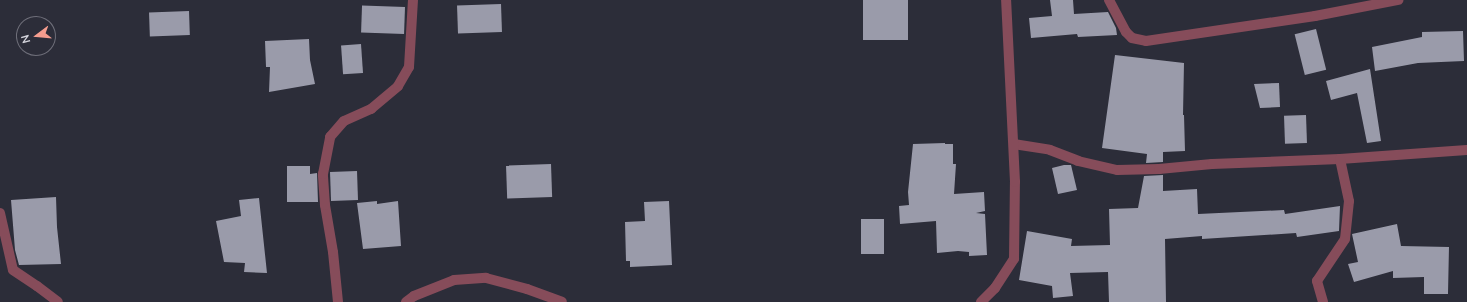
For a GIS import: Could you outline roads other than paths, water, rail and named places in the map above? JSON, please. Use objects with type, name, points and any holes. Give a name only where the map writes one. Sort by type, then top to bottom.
[{"type":"street","points":[[338,302],[333,252],[325,205],[323,174],[330,137],[344,121],[371,109],[398,86],[409,67],[413,0]]},
{"type":"street","points":[[981,302],[995,288],[1014,259],[1014,144],[1006,0]]},
{"type":"street","points":[[1109,0],[1126,32],[1132,38],[1146,41],[1315,16],[1398,0]]},
{"type":"street","points":[[1014,144],[1050,150],[1078,161],[1117,170],[1159,169],[1212,164],[1340,159],[1467,150]]},
{"type":"street","points":[[1323,302],[1317,281],[1345,239],[1349,201],[1340,159]]},
{"type":"street","points":[[0,213],[13,270],[58,302]]},
{"type":"street","points":[[406,302],[414,296],[436,286],[454,280],[475,278],[486,278],[527,289],[562,302]]}]
